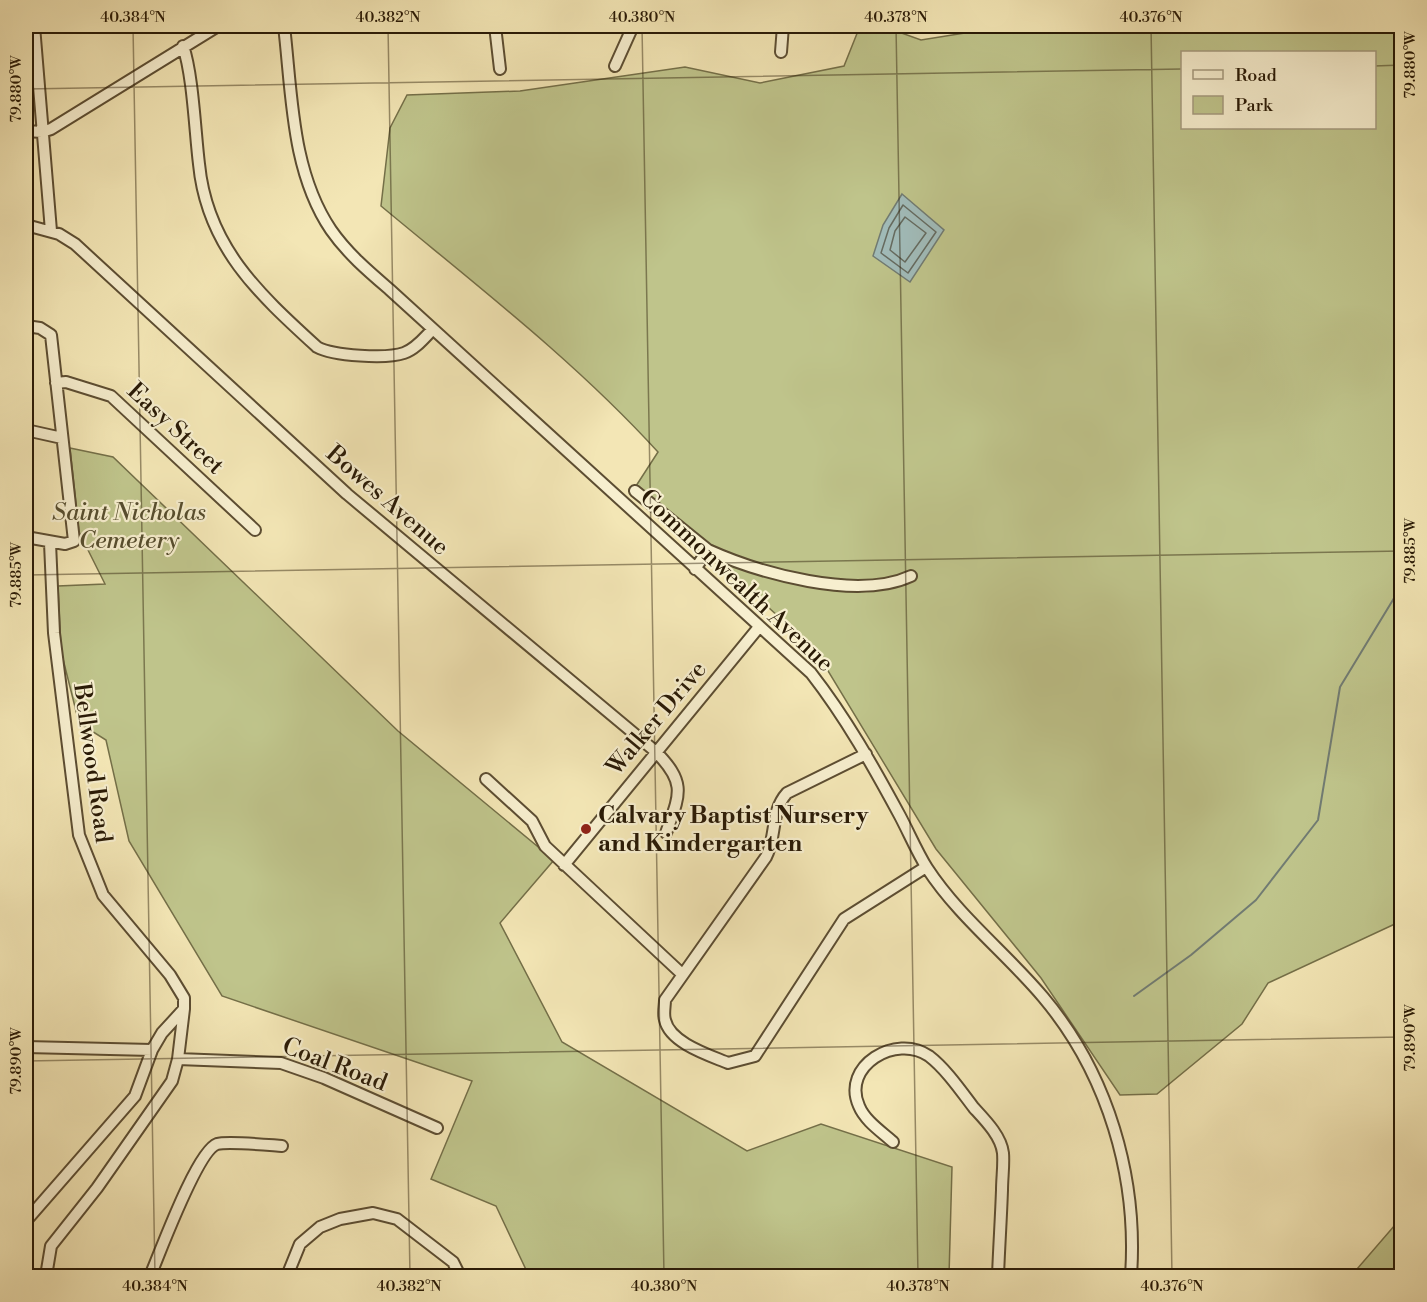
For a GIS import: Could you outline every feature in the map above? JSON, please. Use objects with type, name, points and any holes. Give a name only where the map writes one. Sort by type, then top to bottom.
[{"type":"street","points":[[34,26],[51,231]]},
{"type":"street","points":[[26,131],[42,132],[57,125],[219,26]]},
{"type":"street","name":"Commonwealth Avenue","points":[[284,26],[299,149],[308,182],[319,209],[346,249],[811,673],[848,723],[926,867],[944,892],[1044,997],[1079,1047],[1095,1075],[1124,1162],[1133,1246],[1131,1276]]},
{"type":"street","points":[[495,26],[500,69]]},
{"type":"street","points":[[615,66],[633,26]]},
{"type":"street","points":[[781,52],[783,26]]},
{"type":"street","points":[[183,46],[203,190],[223,243],[251,283],[317,346],[328,351],[400,354],[413,348],[433,329]]},
{"type":"street","name":"Bowes Avenue","points":[[26,225],[51,231],[75,244],[356,501],[655,751],[672,768],[677,785],[678,799],[666,833]]},
{"type":"street","points":[[26,326],[40,328],[51,335],[74,541],[65,544],[50,543],[26,537]]},
{"type":"street","name":"Easy Street","points":[[56,383],[66,382],[111,396],[255,530]]},
{"type":"street","points":[[26,430],[62,438]]},
{"type":"street","points":[[635,491],[708,550],[753,569],[823,582],[896,583],[911,576]]},
{"type":"street","name":"Bellwood Road","points":[[45,1276],[51,1246],[97,1188],[172,1081],[178,1059],[184,1009],[184,998],[170,975],[103,895],[79,835],[54,633],[50,543]]},
{"type":"street","points":[[695,569],[708,550]]},
{"type":"street","name":"Walker Drive","points":[[564,865],[655,751],[759,627]]},
{"type":"street","points":[[866,754],[787,793],[779,802],[775,814],[772,844],[766,857],[665,1000],[664,1019],[669,1030],[681,1040],[728,1063],[755,1056],[844,919],[926,867]]},
{"type":"street","points":[[486,779],[532,821],[544,846],[682,974]]},
{"type":"street","points":[[26,1221],[135,1096],[152,1050],[162,1033],[184,1009]]},
{"type":"street","points":[[26,1047],[152,1050]]},
{"type":"street","points":[[893,1142],[864,1116],[858,1105],[856,1084],[867,1062],[875,1056],[896,1048],[909,1048],[929,1056],[953,1081],[994,1131],[1003,1151],[998,1276]]},
{"type":"street","name":"Coal Road","points":[[178,1059],[281,1063],[324,1078],[437,1128]]},
{"type":"street","points":[[150,1276],[192,1179],[208,1150],[218,1144],[282,1146]]},
{"type":"street","points":[[287,1276],[300,1244],[320,1227],[340,1219],[374,1213],[397,1218],[453,1262],[460,1276]]},
{"type":"green space","points":[[860,26],[882,26],[921,40],[998,26],[1401,26],[1401,929],[1397,923],[1268,983],[1242,1024],[1157,1094],[1120,1095],[1041,978],[936,849],[816,651],[636,486],[658,452],[559,355],[381,206],[390,128],[407,95],[520,91],[685,67],[760,83],[844,66]]},
{"type":"green space","name":"Saint Nicholas Cemetery","points":[[70,448],[113,457],[398,731],[554,860],[500,923],[562,1042],[747,1151],[821,1124],[952,1167],[949,1276],[529,1276],[496,1206],[431,1179],[472,1081],[222,996],[129,841],[106,740],[79,723],[61,651],[58,586],[105,584],[79,532]]},
{"type":"green space","points":[[1401,1218],[1401,1276],[1351,1276]]},
{"type":"water","points":[[902,194],[944,230],[910,282],[873,256],[883,225]]},
{"type":"waterway","points":[[1134,996],[1191,955],[1256,900],[1318,820],[1340,687],[1402,585]]},
{"type":"place","name":"Calvary Baptist Nursery and Kindergarten","points":[[586,829]]}]
